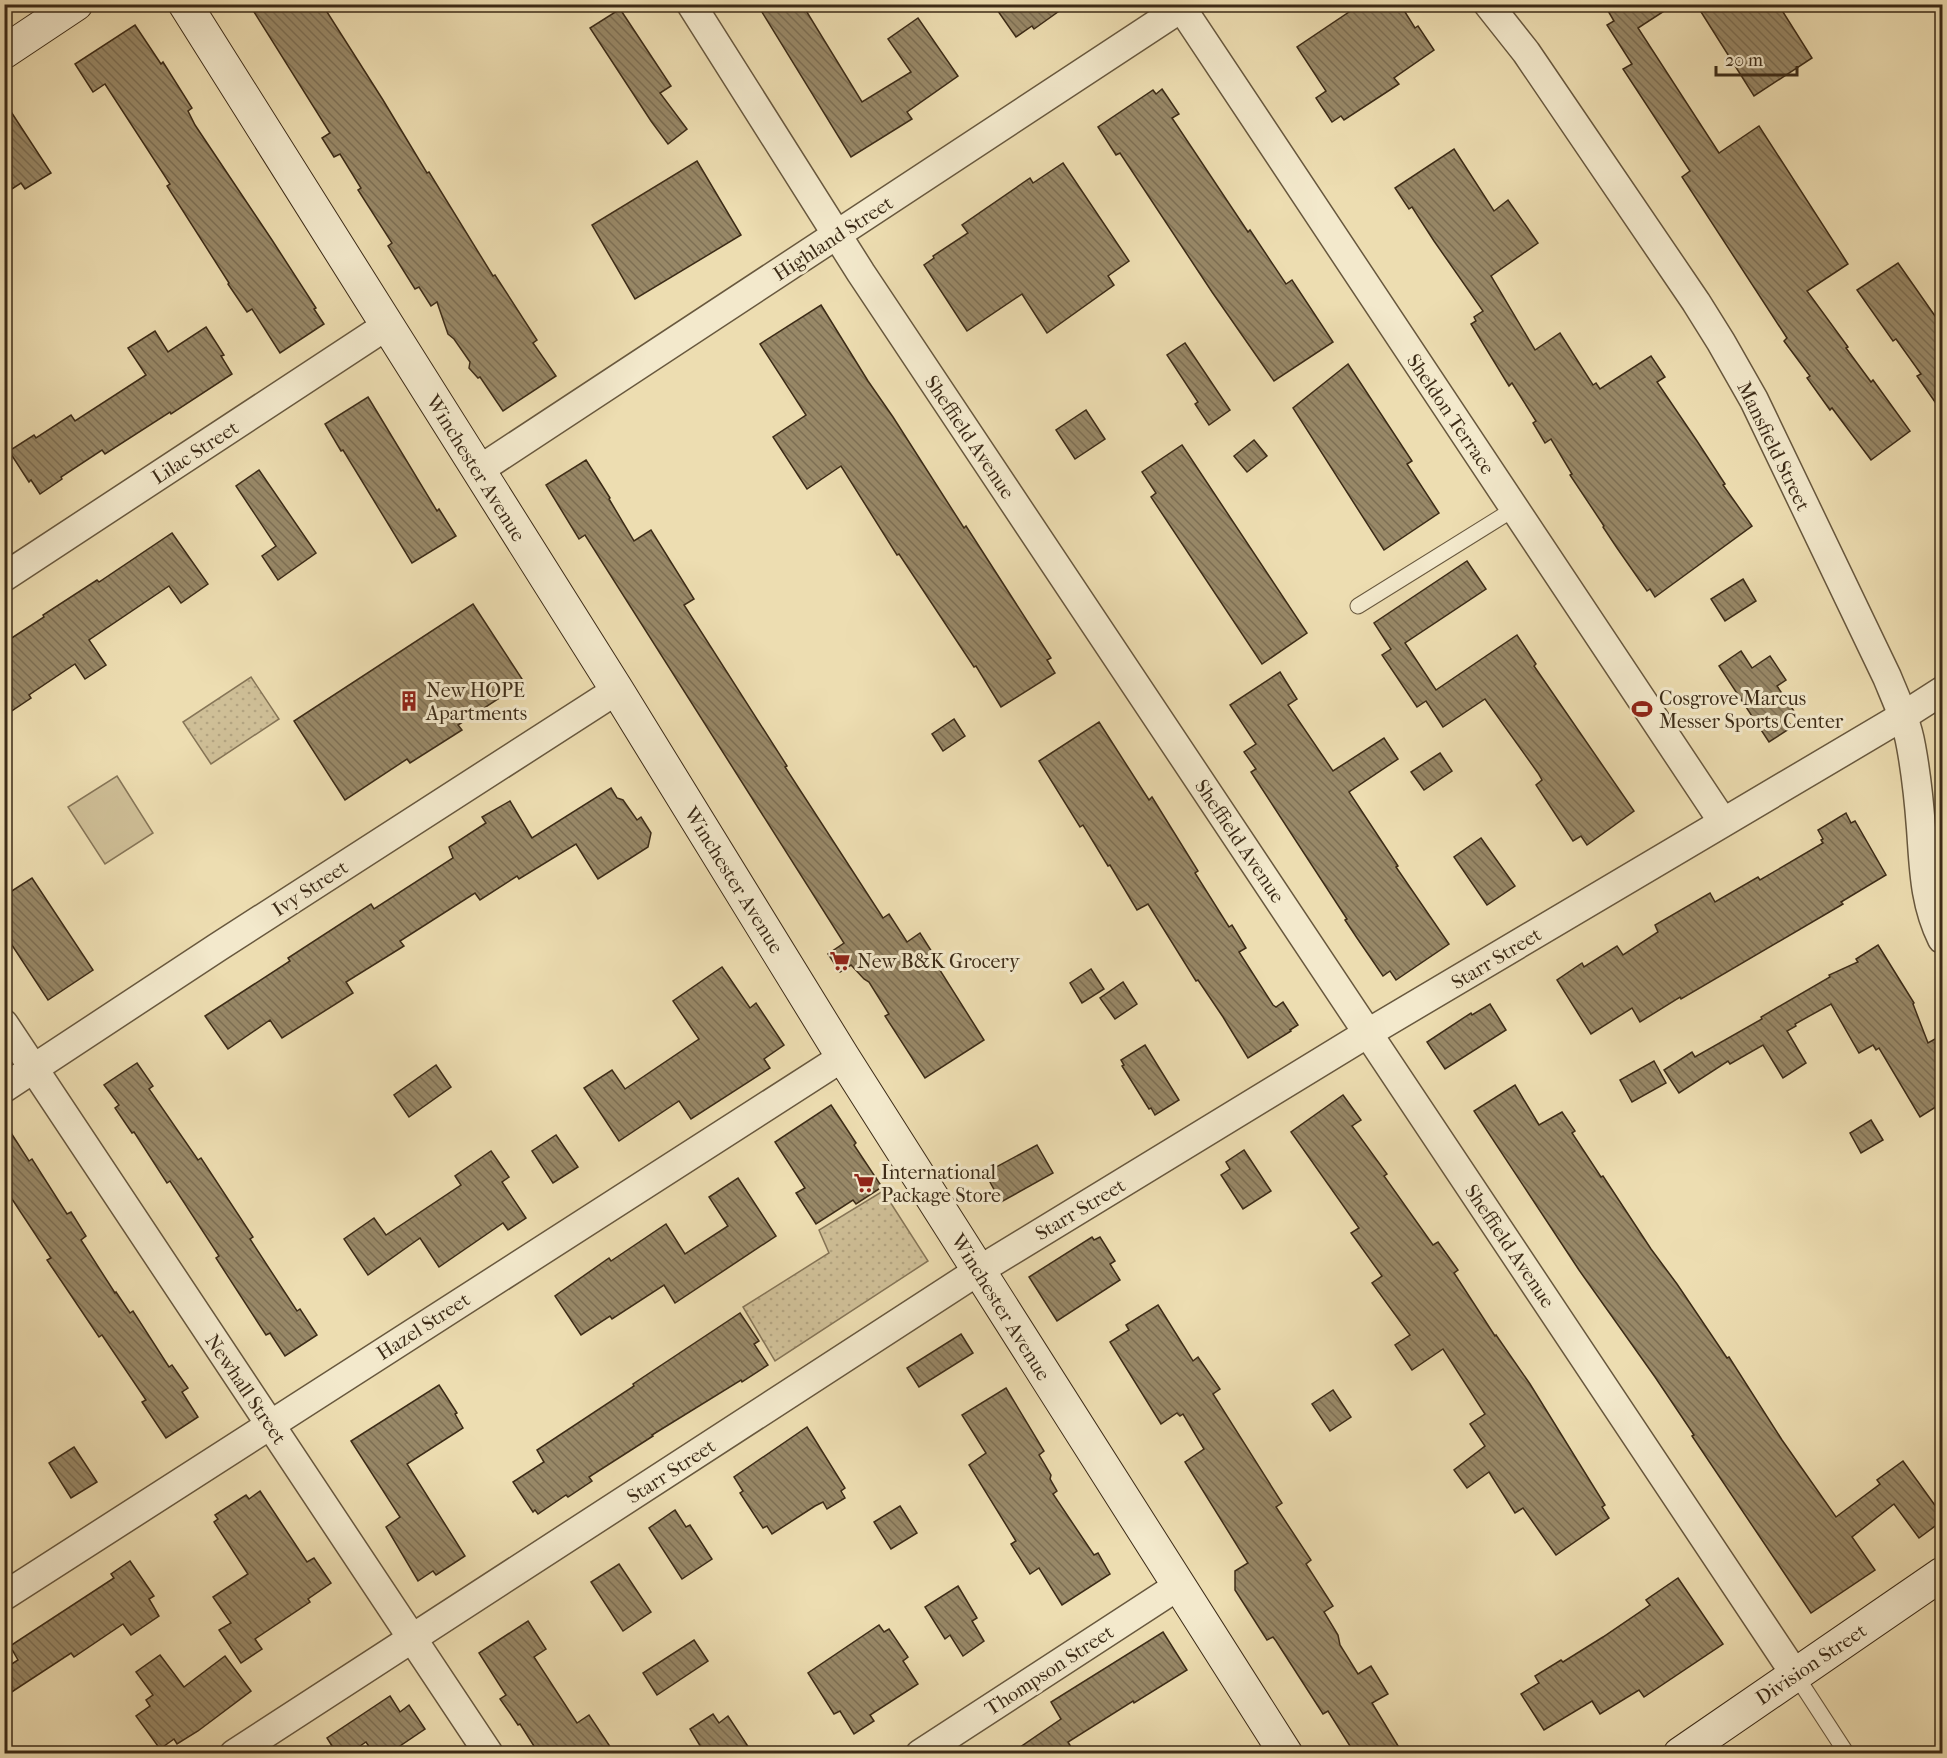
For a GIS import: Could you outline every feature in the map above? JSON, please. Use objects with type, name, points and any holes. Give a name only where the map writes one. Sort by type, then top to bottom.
[{"type":"street","points":[[4,52],[76,4]]},
{"type":"street","name":"Winchester Avenue","points":[[185,4],[617,690],[843,1057],[1286,1754]]},
{"type":"street","name":"Sheffield Avenue","points":[[691,4],[836,236],[1795,1674]]},
{"type":"street","name":"Mansfield Street","points":[[1488,4],[1526,52],[1721,342],[1754,400],[1887,677],[1903,716],[1911,746],[1921,826],[1923,879],[1935,924],[1942,939]]},
{"type":"street","name":"Highland Street","points":[[478,471],[1182,6]]},
{"type":"street","name":"Sheldon Terrace","points":[[1182,6],[1723,822]]},
{"type":"street","name":"Lilac Street","points":[[4,577],[386,326]]},
{"type":"street","name":"Ivy Street","points":[[4,1088],[617,690]]},
{"type":"street","name":"Starr Street","points":[[234,1754],[978,1271],[1368,1033],[1942,691]]},
{"type":"street","name":"Newhall Street","points":[[4,1024],[269,1425],[414,1637],[489,1754]]},
{"type":"street","name":"Hazel Street","points":[[4,1596],[843,1057]]},
{"type":"street","name":"Division Street","points":[[1680,1754],[1942,1574]]},
{"type":"street","name":"Thompson Street","points":[[920,1754],[1178,1586]]},
{"type":"lane","points":[[1358,606],[1514,509]]},
{"type":"lane","points":[[1795,1674],[1847,1754]]},
{"type":"shaded area","points":[[251,677],[279,719],[211,764],[183,722]]},
{"type":"shaded area","points":[[117,776],[153,833],[105,864],[68,807]]},
{"type":"shaded area","points":[[883,1191],[928,1261],[775,1361],[743,1307],[829,1253],[819,1230]]},
{"type":"building","points":[[249,4],[322,4],[427,173],[429,172],[493,276],[495,275],[537,340],[533,343],[556,376],[503,411],[480,377],[478,378],[469,368],[470,362],[448,334],[437,302],[431,306],[419,287],[415,289],[388,246],[392,243],[358,190],[361,188],[340,154],[334,157],[322,138],[330,133]]},
{"type":"building","points":[[757,4],[802,4],[862,102],[911,72],[888,39],[918,18],[958,76],[907,112],[912,119],[851,157]]},
{"type":"building","points":[[993,4],[1069,4],[1034,29],[1032,26],[1016,37]]},
{"type":"building","points":[[1361,4],[1400,4],[1415,28],[1418,26],[1434,50],[1394,78],[1399,84],[1344,120],[1341,116],[1332,122],[1316,98],[1326,91],[1297,47]]},
{"type":"building","points":[[1604,4],[1675,4],[1638,28],[1719,153],[1759,126],[1848,264],[1807,291],[1871,382],[1873,380],[1910,431],[1871,460],[1807,378],[1810,376],[1784,341],[1787,338],[1682,177],[1690,171],[1623,69],[1632,64],[1607,25],[1614,21]]},
{"type":"building","points":[[1696,4],[1778,4],[1812,58],[1754,96]]},
{"type":"building","points":[[620,9],[671,86],[660,93],[687,129],[668,144],[590,28]]},
{"type":"building","points":[[135,25],[161,64],[163,62],[192,108],[188,111],[195,125],[272,240],[324,324],[280,353],[252,309],[247,312],[228,284],[167,186],[170,184],[105,84],[93,92],[75,64]]},
{"type":"building","points":[[1162,89],[1179,114],[1172,118],[1248,232],[1250,230],[1286,284],[1292,280],[1333,342],[1274,381],[1120,153],[1116,155],[1098,127],[1153,90],[1156,94]]},
{"type":"building","points":[[4,101],[51,173],[25,189],[21,183],[4,194]]},
{"type":"building","points":[[1454,149],[1494,211],[1508,200],[1538,243],[1491,276],[1535,350],[1560,333],[1593,385],[1596,383],[1600,389],[1651,356],[1665,377],[1657,382],[1752,526],[1655,597],[1650,589],[1647,591],[1603,527],[1570,475],[1572,474],[1551,439],[1545,443],[1533,423],[1536,421],[1512,383],[1509,386],[1471,324],[1476,321],[1474,317],[1483,311],[1412,207],[1409,209],[1395,188]]},
{"type":"building","points":[[697,161],[741,235],[635,299],[592,225]]},
{"type":"building","points":[[1063,163],[1129,261],[1108,276],[1114,285],[1047,333],[1022,294],[967,331],[924,265],[934,258],[933,256],[968,233],[962,225],[1030,178],[1033,183]]},
{"type":"building","points":[[1898,263],[1935,316],[1942,312],[1942,412],[1917,376],[1921,374],[1896,339],[1893,341],[1857,290]]},
{"type":"building","points":[[821,305],[868,381],[964,528],[966,526],[1051,658],[1047,660],[1055,673],[1001,707],[976,666],[974,667],[899,554],[897,555],[841,466],[807,489],[773,437],[806,415],[760,344]]},
{"type":"building","points":[[206,327],[224,355],[221,356],[232,374],[105,454],[102,450],[40,494],[31,480],[29,482],[9,451],[34,435],[36,438],[71,415],[75,421],[146,375],[128,348],[155,331],[168,352]]},
{"type":"building","points":[[1185,343],[1230,410],[1209,425],[1195,404],[1198,402],[1167,355]]},
{"type":"building","points":[[1348,364],[1412,461],[1407,464],[1439,513],[1384,550],[1293,408]]},
{"type":"building","points":[[368,397],[437,511],[439,509],[456,536],[412,563],[325,424]]},
{"type":"building","points":[[1086,410],[1105,439],[1075,459],[1056,430]]},
{"type":"building","points":[[1254,440],[1267,456],[1247,472],[1234,456]]},
{"type":"building","points":[[1182,445],[1307,633],[1262,664],[1151,497],[1156,493],[1142,472]]},
{"type":"building","points":[[586,460],[634,541],[651,530],[694,599],[684,605],[883,918],[889,914],[907,942],[920,933],[939,963],[936,964],[984,1040],[925,1078],[885,1016],[889,1014],[869,982],[851,965],[840,972],[828,954],[844,943],[585,535],[579,539],[546,485]]},
{"type":"building","points":[[259,470],[316,553],[278,580],[262,556],[276,546],[236,486]]},
{"type":"building","points":[[172,533],[208,584],[181,603],[169,586],[89,640],[106,665],[85,679],[75,664],[29,695],[31,698],[4,716],[4,643],[44,617],[43,615],[97,580],[99,582]]},
{"type":"building","points":[[1467,561],[1486,589],[1405,643],[1436,690],[1517,635],[1536,664],[1534,666],[1634,811],[1587,845],[1581,836],[1573,841],[1536,785],[1542,780],[1538,773],[1485,699],[1443,727],[1426,701],[1417,707],[1382,655],[1391,649],[1374,623]]},
{"type":"building","points":[[1743,579],[1756,601],[1725,621],[1711,599]]},
{"type":"building","name":"New HOPE Apartments","points":[[473,604],[524,682],[458,725],[462,730],[410,763],[407,759],[345,800],[294,721]]},
{"type":"building","points":[[1741,651],[1752,668],[1770,656],[1786,680],[1777,686],[1794,711],[1785,717],[1792,727],[1769,742],[1719,666]]},
{"type":"building","points":[[1280,672],[1297,699],[1288,705],[1333,771],[1384,738],[1398,759],[1349,792],[1398,866],[1396,867],[1449,944],[1396,980],[1390,971],[1383,976],[1251,772],[1256,769],[1244,752],[1256,744],[1230,705]]},
{"type":"building","points":[[954,719],[965,736],[943,751],[932,734]]},
{"type":"building","points":[[1099,722],[1149,800],[1152,797],[1198,871],[1195,873],[1229,927],[1232,925],[1246,948],[1239,952],[1273,1005],[1276,1007],[1283,1002],[1298,1025],[1248,1058],[1148,904],[1137,910],[1110,865],[1108,866],[1083,825],[1080,827],[1039,761]]},
{"type":"building","points":[[1440,753],[1452,771],[1424,790],[1411,772]]},
{"type":"building","points":[[611,788],[637,820],[641,817],[651,833],[648,847],[598,879],[576,844],[519,879],[517,876],[480,900],[475,893],[400,941],[404,946],[346,982],[353,993],[282,1038],[270,1020],[228,1049],[205,1016],[290,961],[288,958],[371,904],[374,909],[453,858],[449,847],[486,823],[482,817],[510,801],[532,838]]},
{"type":"building","points":[[1846,813],[1851,823],[1855,821],[1886,875],[1841,902],[1843,904],[1640,1022],[1632,1008],[1591,1034],[1557,980],[1582,963],[1584,967],[1617,946],[1623,955],[1658,932],[1655,925],[1710,893],[1715,902],[1758,877],[1760,880],[1823,843],[1818,830]]},
{"type":"building","points":[[1481,838],[1515,886],[1487,905],[1454,857]]},
{"type":"building","points":[[32,878],[93,970],[48,1000],[4,933],[4,896]]},
{"type":"building","points":[[1878,945],[1914,1003],[1928,1043],[1942,1035],[1942,1103],[1920,1117],[1879,1048],[1876,1050],[1873,1045],[1859,1053],[1831,1004],[1787,1031],[1806,1063],[1783,1078],[1763,1045],[1730,1064],[1728,1061],[1679,1093],[1664,1070],[1692,1052],[1695,1057],[1762,1019],[1761,1017],[1830,977],[1829,975],[1858,962],[1856,959]]},
{"type":"building","points":[[722,967],[750,1008],[756,1003],[784,1045],[764,1059],[770,1068],[691,1119],[679,1101],[619,1141],[584,1088],[612,1070],[625,1089],[699,1039],[673,1001]]},
{"type":"building","points":[[1091,969],[1104,989],[1082,1003],[1070,983]]},
{"type":"building","points":[[1123,982],[1137,1004],[1115,1019],[1100,998]]},
{"type":"building","points":[[1490,1004],[1506,1030],[1445,1069],[1427,1042],[1471,1013],[1472,1015]]},
{"type":"building","points":[[1145,1045],[1179,1100],[1155,1115],[1122,1066],[1124,1065],[1121,1060]]},
{"type":"building","points":[[1654,1061],[1666,1083],[1632,1102],[1620,1080]]},
{"type":"building","points":[[137,1063],[153,1086],[149,1089],[198,1160],[201,1158],[253,1237],[250,1239],[297,1311],[300,1309],[317,1335],[285,1356],[270,1333],[266,1335],[216,1258],[219,1256],[170,1181],[167,1183],[134,1132],[132,1133],[115,1108],[119,1105],[104,1085]]},
{"type":"building","points":[[436,1065],[451,1087],[409,1117],[394,1095]]},
{"type":"building","points":[[1515,1085],[1539,1125],[1562,1112],[1575,1131],[1572,1133],[1601,1177],[1603,1176],[1727,1358],[1729,1357],[1782,1440],[1836,1517],[1880,1484],[1877,1480],[1903,1461],[1942,1515],[1942,1521],[1919,1538],[1894,1504],[1852,1537],[1875,1570],[1811,1613],[1692,1436],[1694,1435],[1579,1270],[1474,1111]]},
{"type":"building","points":[[1343,1095],[1361,1120],[1352,1126],[1387,1174],[1384,1176],[1433,1245],[1438,1242],[1458,1270],[1454,1273],[1530,1384],[1605,1505],[1602,1507],[1609,1518],[1556,1555],[1523,1508],[1515,1513],[1489,1472],[1467,1488],[1454,1470],[1485,1446],[1470,1424],[1485,1414],[1443,1349],[1412,1370],[1395,1345],[1410,1335],[1372,1283],[1382,1276],[1351,1233],[1359,1228],[1291,1132]]},
{"type":"building","points":[[831,1105],[882,1187],[856,1204],[853,1200],[816,1224],[796,1193],[805,1188],[775,1142]]},
{"type":"building","points":[[1871,1120],[1883,1140],[1861,1153],[1850,1133]]},
{"type":"building","points":[[4,1122],[29,1161],[32,1159],[67,1214],[71,1212],[86,1236],[81,1240],[115,1293],[130,1313],[133,1311],[169,1367],[172,1365],[188,1388],[182,1392],[198,1417],[166,1438],[142,1402],[146,1400],[102,1335],[99,1337],[47,1260],[51,1258],[4,1187]]},
{"type":"building","points":[[556,1135],[578,1167],[553,1183],[532,1151]]},
{"type":"building","points":[[1037,1145],[1053,1173],[1001,1202],[985,1173]]},
{"type":"building","points":[[1244,1150],[1271,1191],[1243,1209],[1221,1175],[1230,1169],[1226,1162]]},
{"type":"building","points":[[491,1151],[509,1177],[502,1182],[526,1218],[508,1230],[503,1223],[439,1267],[420,1238],[368,1275],[344,1239],[374,1218],[386,1235],[461,1185],[455,1176]]},
{"type":"building","points":[[738,1178],[776,1236],[675,1303],[664,1285],[612,1319],[610,1316],[581,1335],[555,1296],[609,1258],[611,1261],[666,1224],[685,1254],[728,1226],[709,1197]]},
{"type":"building","points":[[1092,1237],[1094,1240],[1100,1237],[1115,1261],[1110,1264],[1120,1280],[1057,1321],[1029,1277]]},
{"type":"building","points":[[1158,1305],[1193,1361],[1198,1357],[1220,1389],[1213,1394],[1282,1503],[1276,1507],[1311,1560],[1306,1564],[1333,1606],[1324,1612],[1338,1635],[1340,1645],[1358,1674],[1371,1666],[1388,1694],[1372,1703],[1403,1754],[1355,1754],[1328,1711],[1323,1714],[1273,1637],[1267,1640],[1235,1590],[1235,1571],[1248,1563],[1185,1462],[1204,1449],[1183,1414],[1180,1416],[1177,1413],[1161,1424],[1110,1342],[1129,1330],[1126,1325]]},
{"type":"building","points":[[740,1313],[759,1341],[754,1344],[768,1365],[652,1435],[589,1477],[592,1481],[568,1497],[566,1495],[538,1514],[535,1510],[533,1512],[513,1482],[544,1462],[537,1450]]},
{"type":"building","points":[[961,1334],[973,1353],[919,1387],[907,1368]]},
{"type":"building","points":[[439,1385],[457,1413],[455,1414],[463,1428],[407,1464],[465,1556],[436,1575],[433,1571],[418,1581],[386,1527],[400,1517],[351,1441]]},
{"type":"building","points":[[1006,1388],[1044,1451],[1039,1455],[1057,1491],[1053,1494],[1094,1555],[1098,1553],[1110,1574],[1062,1605],[1039,1568],[1030,1574],[1011,1544],[1016,1541],[969,1465],[986,1453],[962,1415]]},
{"type":"building","points":[[1333,1390],[1351,1417],[1330,1431],[1312,1404]]},
{"type":"building","points":[[807,1427],[845,1488],[841,1491],[845,1498],[827,1509],[823,1502],[772,1534],[767,1526],[763,1528],[740,1493],[743,1491],[734,1477]]},
{"type":"building","points":[[74,1447],[97,1482],[71,1498],[49,1463]]},
{"type":"building","points":[[260,1491],[307,1562],[314,1558],[331,1583],[308,1599],[310,1602],[255,1639],[262,1649],[241,1663],[219,1630],[231,1623],[213,1597],[248,1574],[214,1522],[218,1519],[215,1515],[246,1495],[249,1499]]},
{"type":"building","points":[[900,1506],[917,1533],[891,1549],[874,1522]]},
{"type":"building","points":[[675,1510],[686,1527],[690,1525],[712,1559],[682,1579],[649,1528]]},
{"type":"building","points":[[130,1561],[154,1596],[149,1599],[159,1616],[131,1635],[123,1624],[74,1657],[71,1653],[4,1697],[4,1669],[18,1660],[10,1646],[114,1578],[111,1574]]},
{"type":"building","points":[[619,1564],[651,1612],[623,1631],[591,1582]]},
{"type":"building","points":[[1678,1578],[1723,1644],[1644,1697],[1639,1690],[1600,1714],[1592,1701],[1544,1730],[1521,1694],[1539,1683],[1535,1676],[1561,1660],[1563,1662],[1650,1605],[1646,1600]]},
{"type":"building","points":[[958,1586],[977,1618],[972,1621],[984,1641],[963,1656],[950,1635],[945,1639],[925,1607]]},
{"type":"building","points":[[528,1621],[546,1649],[534,1657],[577,1723],[589,1715],[615,1754],[539,1754],[520,1724],[518,1725],[500,1699],[506,1695],[479,1653]]},
{"type":"building","points":[[879,1625],[884,1632],[889,1629],[908,1657],[903,1661],[918,1684],[870,1715],[874,1721],[854,1734],[840,1711],[834,1714],[808,1673]]},
{"type":"building","points":[[1163,1632],[1187,1670],[1068,1742],[1075,1754],[1010,1754],[1061,1719],[1051,1702]]},
{"type":"building","points":[[694,1640],[708,1661],[657,1695],[643,1673]]},
{"type":"building","points":[[160,1655],[184,1687],[225,1656],[251,1691],[198,1731],[177,1744],[174,1739],[160,1749],[136,1716],[150,1706],[146,1700],[153,1695],[136,1672]]},
{"type":"building","points":[[390,1696],[400,1712],[409,1705],[425,1729],[388,1754],[374,1754],[366,1742],[348,1754],[337,1754],[327,1738]]},
{"type":"building","points":[[713,1714],[719,1723],[728,1716],[753,1754],[705,1754],[690,1729]]},
{"type":"place","name":"New HOPE Apartments","points":[[409,701]]},
{"type":"place","name":"Cosgrove Marcus Messer Sports Center","points":[[1642,709]]},
{"type":"place","name":"New B&K Grocery","points":[[840,961]]},
{"type":"place","name":"International Package Store","points":[[864,1183]]}]
